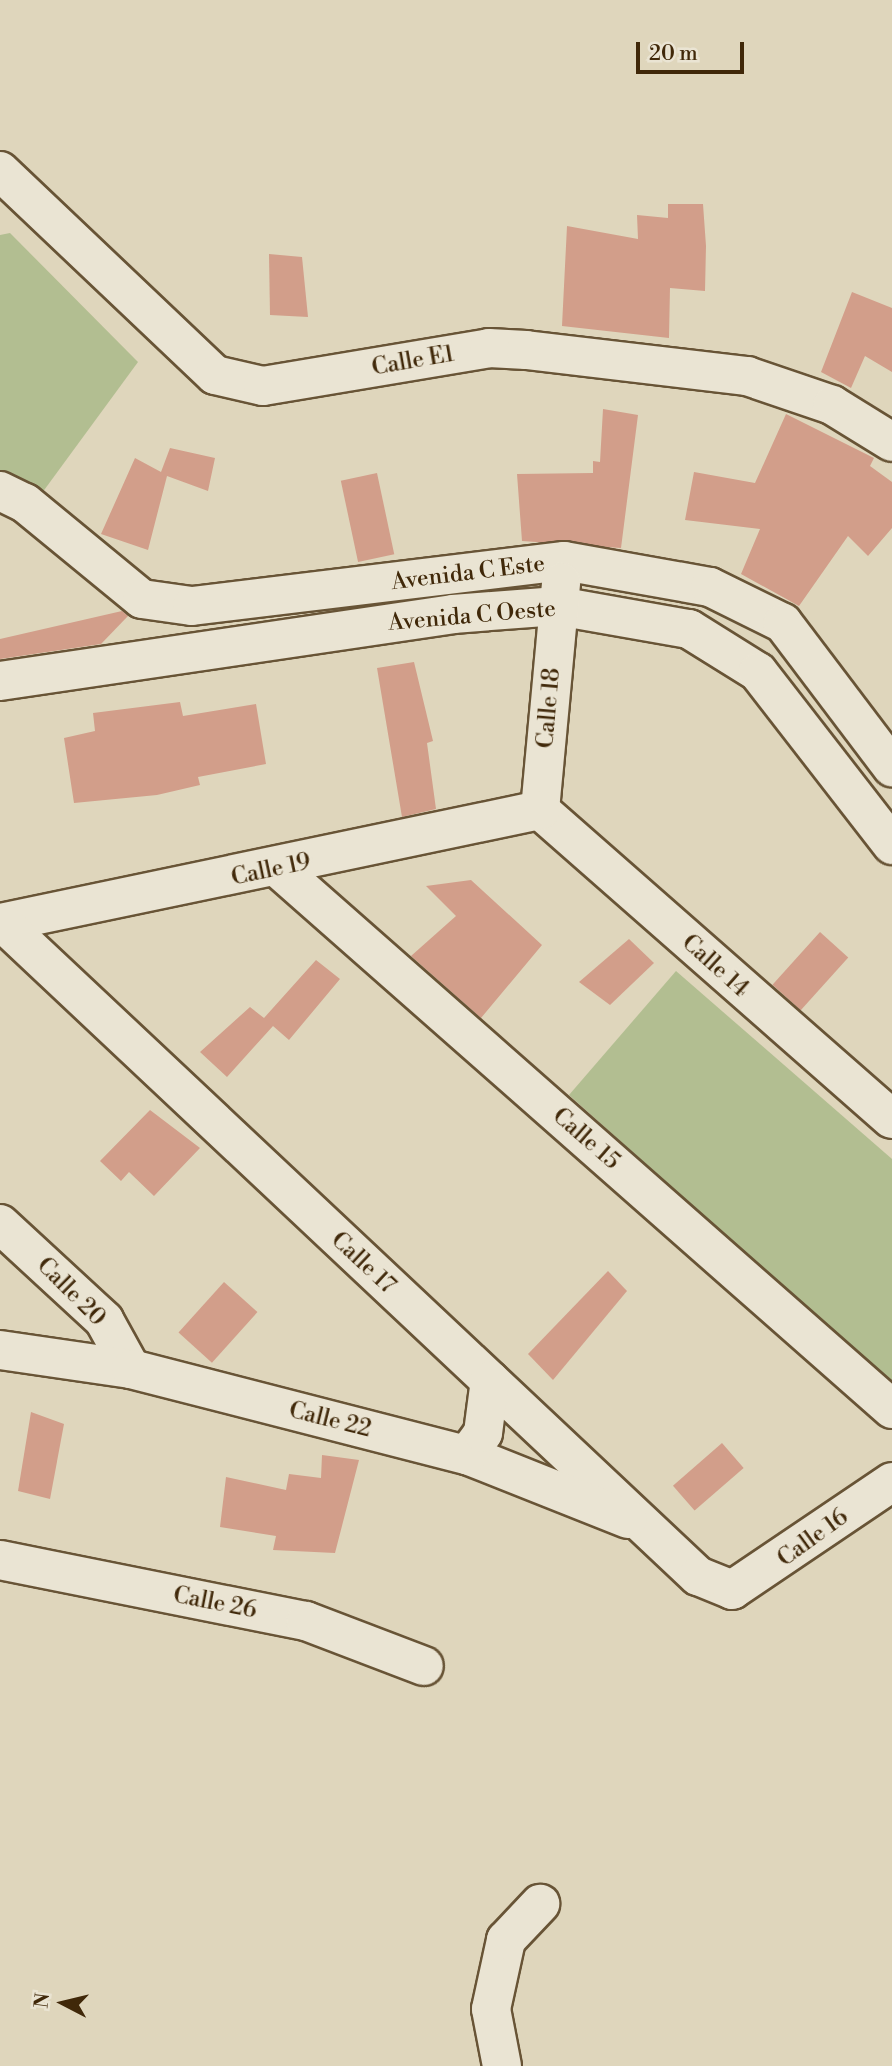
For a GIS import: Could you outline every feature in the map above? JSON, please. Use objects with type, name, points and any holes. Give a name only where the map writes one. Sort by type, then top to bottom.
[{"type":"street","name":"Calle E1","points":[[5,186],[215,375],[263,386],[489,348],[526,350],[747,376],[832,405],[892,442]]},
{"type":"street","name":"Avenida C Este","points":[[0,491],[25,502],[142,598],[192,606],[564,561],[710,587],[783,623],[892,767]]},
{"type":"street","name":"Calle 18","points":[[540,810],[564,561]]},
{"type":"street","name":"Avenida C Oeste","points":[[0,681],[453,614],[558,606],[689,629],[758,672],[892,845]]},
{"type":"street","name":"Calle 19","points":[[2,923],[279,869],[540,810]]},
{"type":"street","name":"Calle 14","points":[[540,810],[892,1119]]},
{"type":"street","name":"Calle 15","points":[[279,869],[892,1409]]},
{"type":"street","name":"Calle 17","points":[[2,923],[649,1527],[698,1576],[732,1590]]},
{"type":"street","name":"Calle 20","points":[[0,1224],[104,1320],[131,1369]]},
{"type":"street","name":"Calle 22","points":[[0,1350],[131,1369],[467,1455],[649,1527]]},
{"type":"street","points":[[467,1455],[482,1433],[490,1380]]},
{"type":"street","name":"Calle 16","points":[[732,1590],[892,1482]]},
{"type":"street","name":"Calle 26","points":[[0,1560],[306,1621],[425,1666]]},
{"type":"street","points":[[502,2066],[491,2009],[506,1940],[540,1903]]},
{"type":"green space","points":[[10,233],[138,362],[42,493],[0,474],[0,235]]},
{"type":"green space","points":[[676,971],[892,1159],[892,1385],[569,1095]]},
{"type":"building","points":[[668,204],[703,204],[706,246],[705,291],[670,288],[669,338],[562,326],[567,226],[638,239],[637,215],[668,218]]},
{"type":"building","points":[[269,254],[302,257],[308,317],[270,315]]},
{"type":"building","points":[[852,292],[892,308],[892,372],[865,356],[851,388],[821,372]]},
{"type":"building","points":[[603,409],[638,415],[621,548],[522,541],[517,474],[593,473],[593,461],[600,462]]},
{"type":"building","points":[[786,414],[874,458],[870,466],[892,482],[892,528],[868,556],[848,536],[799,606],[741,574],[760,529],[685,520],[694,472],[755,483]]},
{"type":"building","points":[[170,448],[215,458],[208,491],[167,476],[148,550],[101,534],[135,458],[161,472]]},
{"type":"building","points":[[377,473],[394,554],[358,562],[341,481]]},
{"type":"building","points":[[122,611],[128,616],[101,644],[0,659],[0,639]]},
{"type":"building","points":[[414,662],[433,741],[427,743],[436,809],[402,817],[377,668]]},
{"type":"building","points":[[180,702],[183,716],[256,704],[266,764],[198,777],[200,785],[157,795],[74,803],[64,738],[95,731],[93,713]]},
{"type":"building","points":[[471,880],[542,945],[481,1018],[411,956],[456,916],[426,886]]},
{"type":"building","points":[[820,932],[848,957],[801,1010],[772,985]]},
{"type":"building","points":[[629,939],[654,963],[610,1005],[579,982]]},
{"type":"building","points":[[316,960],[340,979],[289,1040],[273,1026],[227,1077],[200,1052],[250,1007],[264,1018]]},
{"type":"building","points":[[150,1110],[200,1148],[154,1196],[129,1172],[121,1181],[100,1161]]},
{"type":"building","points":[[608,1271],[627,1291],[553,1380],[528,1354]]},
{"type":"building","points":[[224,1282],[257,1312],[212,1363],[178,1333]]},
{"type":"building","points":[[31,1412],[64,1424],[50,1499],[18,1491]]},
{"type":"building","points":[[722,1443],[744,1468],[695,1511],[673,1486]]},
{"type":"building","points":[[322,1455],[359,1460],[335,1553],[273,1550],[276,1536],[220,1527],[226,1477],[286,1490],[289,1474],[321,1478]]}]
